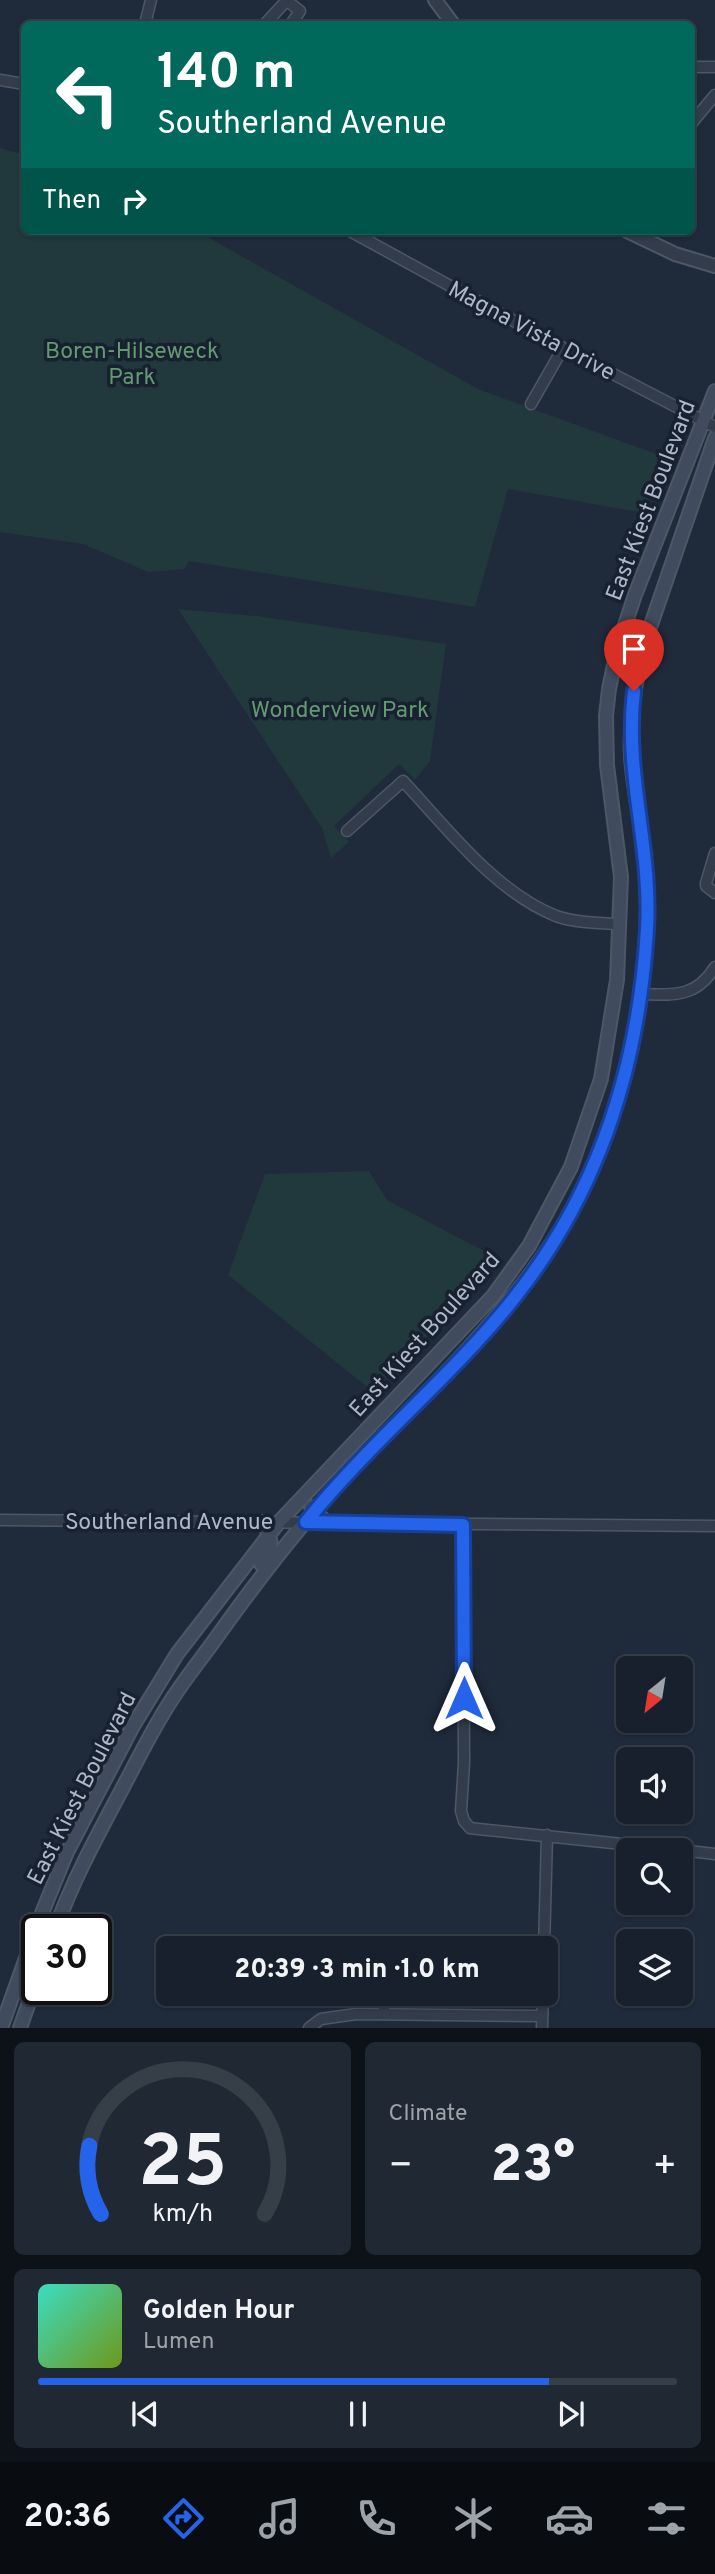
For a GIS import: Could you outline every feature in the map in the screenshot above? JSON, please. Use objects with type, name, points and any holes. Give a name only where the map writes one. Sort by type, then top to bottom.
[{"type":"main road","name":"East Kiest Boulevard","points":[[1,2028],[44,1908],[67,1853],[132,1726],[177,1654],[266,1528],[278,1522],[493,1296],[529,1246],[571,1167],[601,1079],[617,981],[621,877],[607,765],[606,716],[609,689],[618,646],[635,595],[709,424],[715,391]]},
{"type":"main road","name":"East Kiest Boulevard","points":[[60,1914],[115,1801],[167,1706],[247,1595],[315,1511],[506,1307],[544,1255],[579,1198],[612,1121],[626,1070],[641,994],[647,926],[645,859],[631,759],[634,691],[644,644],[715,438]]},
{"type":"main road","points":[[529,1246],[544,1255]]},
{"type":"main road","points":[[326,1522],[311,1508],[310,1501],[334,1474],[342,1455]]},
{"type":"main road","points":[[247,1595],[249,1580],[271,1552],[272,1543],[266,1528]]},
{"type":"main road","points":[[97,1793],[115,1801]]},
{"type":"main road","points":[[67,1853],[86,1860]]},
{"type":"main road","points":[[44,1908],[58,1914]]},
{"type":"main road","points":[[20,2028],[28,2005]]},
{"type":"street","points":[[146,21],[151,0]]},
{"type":"street","points":[[268,21],[287,0],[300,11],[294,21]]},
{"type":"street","points":[[435,0],[451,21]]},
{"type":"street","points":[[695,67],[715,67]]},
{"type":"street","points":[[0,80],[21,84]]},
{"type":"street","points":[[695,119],[715,95]]},
{"type":"street","name":"Magna Vista Drive","points":[[357,235],[563,348],[709,424]]},
{"type":"street","points":[[636,235],[675,254],[715,267]]},
{"type":"street","points":[[530,404],[563,348]]},
{"type":"street","points":[[347,831],[403,781],[509,890],[558,916],[582,922],[620,924]]},
{"type":"street","points":[[715,853],[706,883],[715,893]]},
{"type":"street","points":[[641,994],[685,993],[699,987],[715,967]]},
{"type":"street","name":"Southerland Avenue","points":[[0,1520],[266,1528]]},
{"type":"street","name":"Southerland Avenue","points":[[278,1522],[715,1526]]},
{"type":"street","points":[[463,1525],[464,1763],[461,1811],[464,1821],[470,1828],[616,1843]]},
{"type":"street","points":[[544,1936],[547,1835]]},
{"type":"street","points":[[693,1851],[715,1854]]},
{"type":"street","points":[[384,2006],[384,2014]]},
{"type":"street","points":[[542,2006],[542,2028]]},
{"type":"street","points":[[310,2028],[321,2019],[384,2014],[542,2016]]},
{"type":"green space","name":"Boren-Hilseweck Park","points":[[0,148],[21,154],[21,235],[204,235],[478,389],[665,457],[644,513],[508,489],[475,607],[189,561],[185,569],[148,572],[83,544],[0,532]]},
{"type":"green space","name":"Wonderview Park","points":[[178,609],[257,616],[446,644],[430,761],[415,780],[399,764],[334,826],[349,842],[331,858],[322,828]]},
{"type":"green space","points":[[369,1171],[387,1200],[503,1261],[372,1391],[228,1275],[265,1174]]},
{"type":"route","points":[[464,1698],[463,1525],[306,1522],[514,1298],[579,1198],[612,1121],[635,1028],[647,926],[645,859],[631,759],[634,691]]}]
